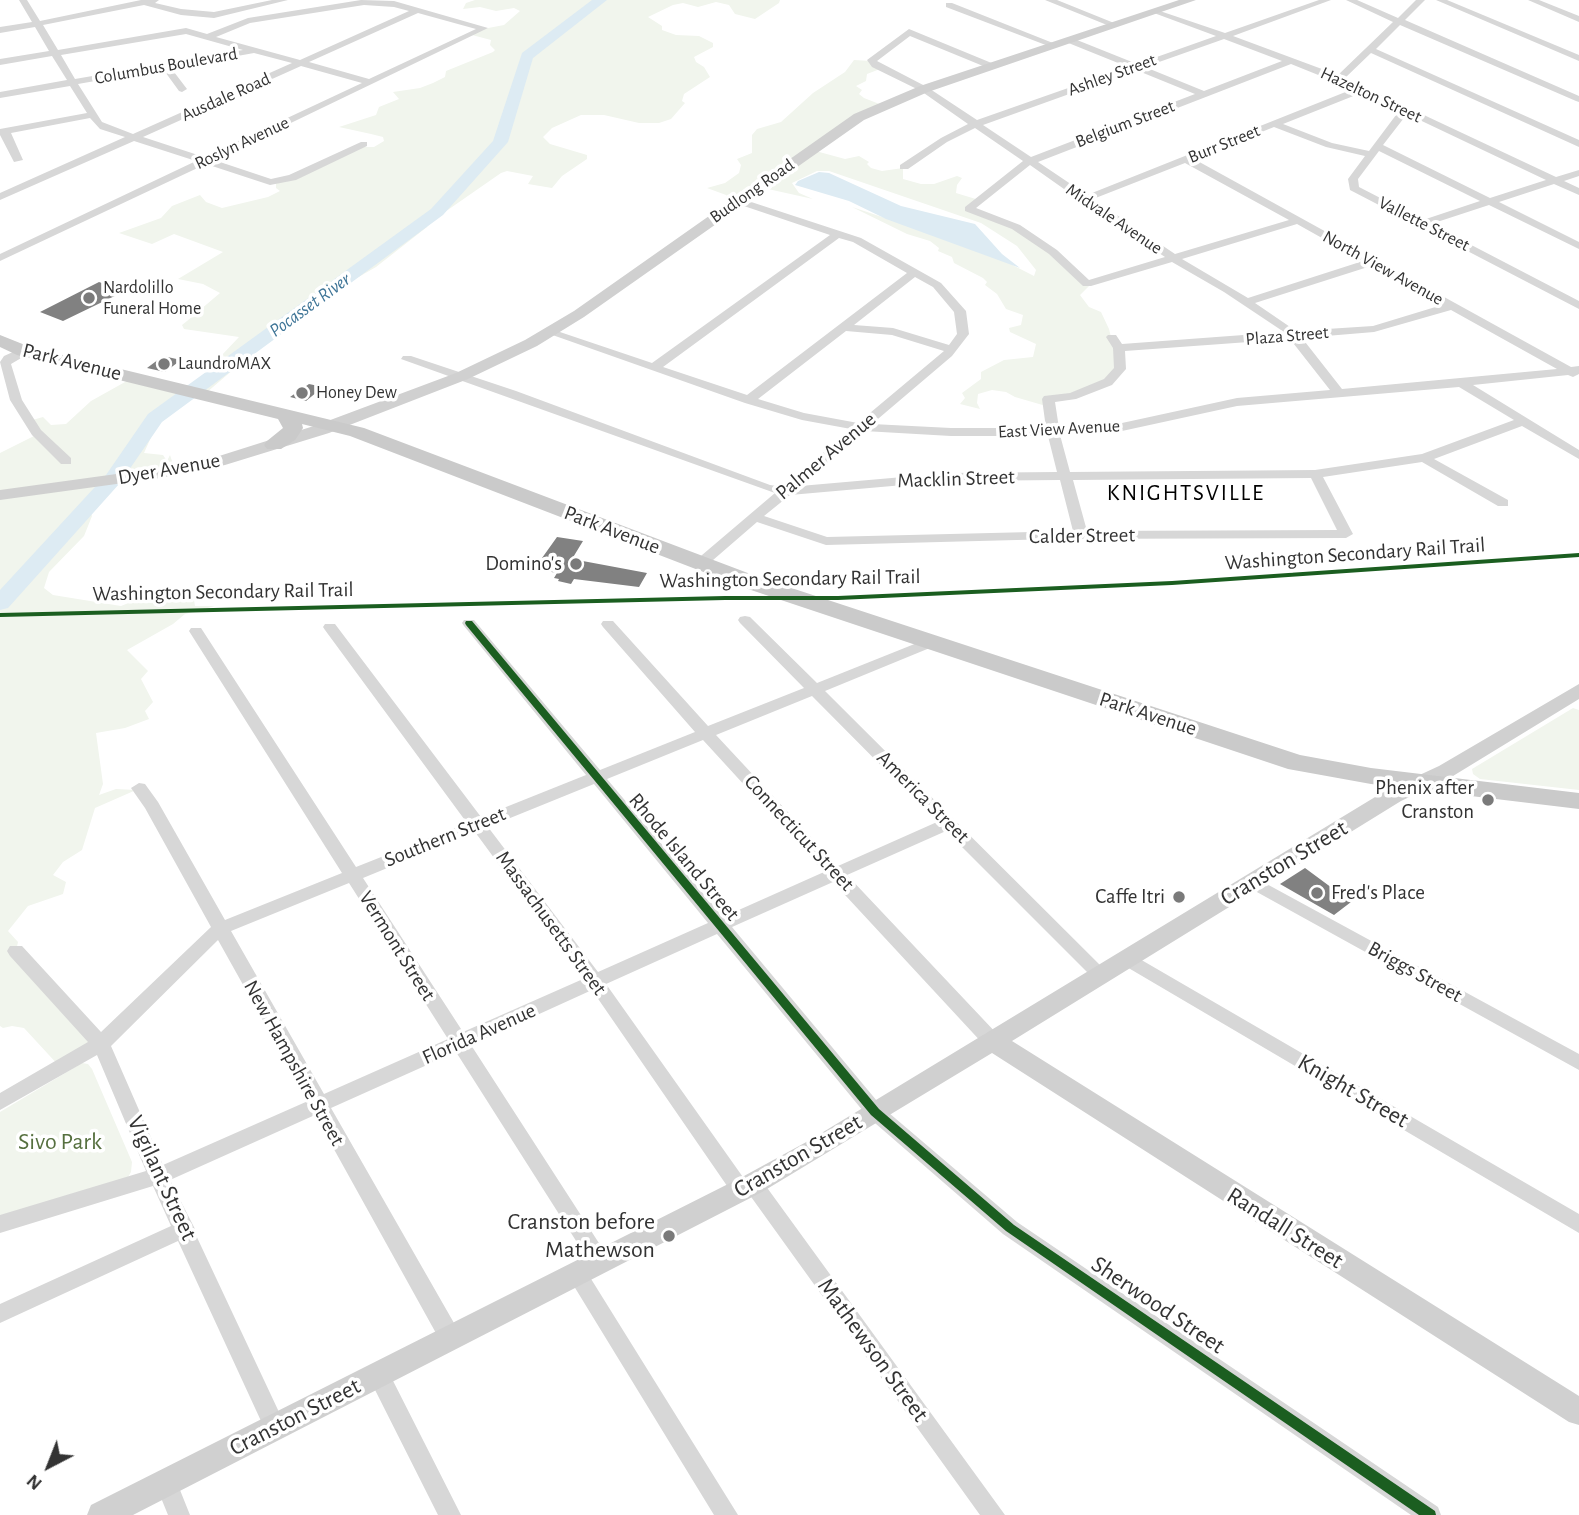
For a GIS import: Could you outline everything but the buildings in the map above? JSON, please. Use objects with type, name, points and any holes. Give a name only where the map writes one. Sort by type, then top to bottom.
[{"type":"main road","name":"Budlong Road","points":[[334,425],[462,376],[550,332],[605,297],[850,122],[887,103],[1115,25],[1158,5],[1173,6],[1190,0]]},
{"type":"main road","name":"Park Avenue","points":[[0,341],[24,351],[334,425],[700,564],[1297,763],[1371,776],[1579,801]]},
{"type":"main road","points":[[274,446],[288,436],[293,428],[291,420],[282,412]]},
{"type":"main road","name":"Dyer Avenue","points":[[0,495],[136,477],[219,461],[274,446],[334,425]]},
{"type":"main road","name":"Cranston Street","points":[[102,1515],[587,1266],[747,1187],[875,1112],[1393,796],[1424,781],[1579,690]]},
{"type":"main road","name":"Randall Street","points":[[992,1041],[1579,1412]]},
{"type":"street","points":[[23,0],[103,127],[259,179],[283,181],[364,144]]},
{"type":"street","points":[[132,0],[197,14],[244,10],[284,0]]},
{"type":"street","points":[[0,30],[155,0]]},
{"type":"street","points":[[1049,0],[1115,25]]},
{"type":"street","name":"Ashley Street","points":[[904,167],[944,140],[973,125],[1327,0]]},
{"type":"street","points":[[1350,0],[1579,99]]},
{"type":"street","points":[[1339,79],[1421,0]]},
{"type":"street","points":[[1440,0],[1579,58]]},
{"type":"street","points":[[1539,1],[1579,19]]},
{"type":"street","name":"Columbus Boulevard","points":[[210,36],[257,19],[364,2],[419,5]]},
{"type":"street","points":[[952,2],[1054,45]]},
{"type":"street","name":"Roslyn Avenue","points":[[0,258],[484,28],[419,5]]},
{"type":"street","name":"Ausdale Road","points":[[0,198],[303,62],[419,5]]},
{"type":"street","name":"Hazelton Street","points":[[1158,5],[1225,35],[1362,89],[1579,192]]},
{"type":"street","points":[[244,10],[257,19]]},
{"type":"street","points":[[0,62],[175,32],[210,36]]},
{"type":"street","name":"Midvale Avenue","points":[[991,66],[909,32],[874,56],[872,62],[924,89],[973,125],[1173,258],[1247,302],[1295,337],[1338,393]]},
{"type":"street","name":"Columbus Boulevard","points":[[210,36],[257,50]]},
{"type":"street","points":[[1069,40],[1203,94]]},
{"type":"street","points":[[257,50],[370,82]]},
{"type":"street","name":"Columbus Boulevard","points":[[0,95],[257,50]]},
{"type":"street","points":[[1371,50],[1579,144]]},
{"type":"street","name":"Belgium Street","points":[[1173,258],[1087,284],[1053,252],[1016,227],[969,209],[1028,162],[1293,60]]},
{"type":"street","points":[[165,66],[182,89]]},
{"type":"street","name":"Burr Street","points":[[1085,199],[1362,89]]},
{"type":"street","name":"Vallette Street","points":[[1405,110],[1353,179],[1353,188],[1579,306]]},
{"type":"street","points":[[18,160],[2,131],[93,115]]},
{"type":"street","points":[[1275,124],[1329,145],[1373,150],[1488,201],[1579,246]]},
{"type":"street","name":"North View Avenue","points":[[1186,159],[1576,373]]},
{"type":"street","points":[[1423,223],[1579,173]]},
{"type":"street","points":[[739,201],[839,233],[937,285],[960,311],[963,334],[951,349],[892,332],[843,327]]},
{"type":"street","points":[[1173,258],[1297,221]]},
{"type":"street","points":[[653,368],[839,233]]},
{"type":"street","points":[[1247,302],[1371,262]]},
{"type":"street","points":[[748,400],[915,272]]},
{"type":"street","name":"Plaza Street","points":[[1053,432],[1048,399],[1072,396],[1108,382],[1119,369],[1115,342],[1295,337],[1374,329],[1452,306]]},
{"type":"street","name":"East View Avenue","points":[[550,332],[748,400],[802,415],[862,427],[951,432],[1053,432],[1122,427],[1237,401],[1576,373]]},
{"type":"street","name":"Palmer Avenue","points":[[700,564],[951,349]]},
{"type":"street","points":[[24,351],[8,359],[5,364],[16,400],[36,432],[66,461]]},
{"type":"street","name":"Macklin Street","points":[[407,359],[462,376],[767,488],[785,491],[949,477],[1315,474],[1424,458],[1521,422]]},
{"type":"street","points":[[1461,383],[1579,455]]},
{"type":"street","points":[[1053,432],[1082,535]]},
{"type":"street","points":[[1424,458],[1503,503]]},
{"type":"street","name":"Calder Street","points":[[754,517],[826,541],[1082,535],[1346,534],[1315,474]]},
{"type":"street","name":"America Street","points":[[745,620],[1100,974]]},
{"type":"street","name":"Rhode Island Street","points":[[469,622],[875,1112]]},
{"type":"street","name":"Connecticut Street","points":[[608,624],[705,733],[992,1041]]},
{"type":"street","name":"Massachusetts Street","points":[[330,627],[747,1187]]},
{"type":"street","name":"Vermont Street","points":[[196,631],[458,1043],[727,1515]]},
{"type":"street","name":"Southern Street","points":[[0,1102],[101,1044],[219,929],[932,642]]},
{"type":"street","name":"New Hampshire Street","points":[[139,788],[152,806],[450,1337]]},
{"type":"street","name":"Florida Avenue","points":[[0,1224],[158,1176],[596,983],[949,823]]},
{"type":"street","name":"Briggs Street","points":[[1252,882],[1579,1063]]},
{"type":"street","name":"Vigilant Street","points":[[16,951],[101,1044],[158,1176],[275,1427]]},
{"type":"street","name":"Knight Street","points":[[1126,958],[1579,1224]]},
{"type":"street","name":"Sherwood Street","points":[[875,1112],[1010,1228],[1430,1515]]},
{"type":"street","name":"Mathewson Street","points":[[747,1187],[994,1515]]},
{"type":"street","points":[[0,1314],[185,1229]]},
{"type":"street","points":[[378,1374],[450,1515]]},
{"type":"street","points":[[166,1483],[178,1515]]},
{"type":"green space","points":[[475,0],[780,0],[755,19],[735,14],[729,5],[716,2],[698,7],[683,3],[673,5],[648,17],[662,26],[662,30],[676,35],[699,36],[713,43],[713,47],[694,57],[710,77],[684,94],[682,101],[685,103],[671,119],[659,123],[639,123],[604,115],[581,115],[552,128],[543,137],[550,144],[587,155],[587,159],[562,176],[552,188],[528,184],[533,176],[507,171],[501,173],[429,223],[376,267],[329,294],[283,327],[206,393],[199,392],[182,406],[158,412],[161,415],[144,453],[163,455],[167,461],[170,455],[174,467],[95,480],[96,495],[88,506],[92,516],[84,536],[49,572],[44,588],[53,595],[121,606],[141,598],[193,594],[195,606],[215,606],[185,614],[173,624],[127,650],[148,671],[141,679],[153,702],[145,711],[149,719],[125,728],[96,733],[103,784],[99,795],[116,789],[136,790],[95,808],[82,850],[63,862],[53,875],[66,882],[63,894],[28,906],[8,931],[18,942],[16,951],[98,1043],[60,1067],[24,1028],[0,1026],[0,453],[36,435],[29,421],[43,417],[51,425],[66,424],[91,401],[134,377],[188,387],[202,376],[239,337],[184,329],[182,325],[220,293],[203,284],[178,279],[223,252],[174,234],[152,244],[119,233],[161,218],[172,206],[200,195],[206,202],[222,208],[268,197],[280,191],[276,188],[276,182],[355,147],[374,147],[384,141],[383,137],[339,127],[376,115],[379,107],[399,99],[393,92],[433,83],[445,77],[446,71],[493,52],[495,50],[490,45],[491,40],[472,35],[483,29],[504,25],[520,11],[514,8],[496,11],[480,7],[463,9],[466,3]]},
{"type":"green space","points":[[854,60],[871,61],[880,69],[867,74],[866,81],[856,86],[862,90],[859,94],[864,98],[882,105],[812,150],[845,159],[859,156],[869,162],[867,164],[871,168],[882,171],[903,168],[903,179],[921,184],[934,184],[957,176],[962,178],[956,193],[979,200],[969,208],[1018,229],[1090,285],[1080,295],[1089,307],[1101,312],[1109,329],[1119,369],[1093,389],[1048,399],[1046,406],[992,390],[978,394],[977,403],[980,409],[960,404],[965,398],[962,393],[981,379],[981,372],[1004,360],[1033,357],[1036,344],[1010,332],[1009,328],[1021,325],[1023,315],[1006,309],[997,294],[985,285],[987,282],[983,278],[954,263],[952,257],[938,251],[939,248],[930,241],[907,234],[852,207],[985,251],[1034,276],[1036,270],[1017,246],[981,223],[829,171],[817,171],[792,183],[799,193],[813,199],[759,187],[734,204],[726,195],[707,188],[725,183],[739,173],[741,165],[737,159],[752,153],[752,135],[757,129],[781,122],[813,93],[845,72]]},
{"type":"green space","points":[[1573,708],[1579,710],[1579,790],[1480,779],[1473,774],[1472,769]]},
{"type":"green space","name":"Sivo Park","points":[[82,1063],[88,1064],[92,1069],[132,1162],[131,1172],[127,1179],[0,1218],[0,1112]]},
{"type":"shaded area","points":[[819,172],[829,173],[901,206],[975,224],[1002,254],[1020,268],[886,219],[849,201],[795,185]]},
{"type":"waterway","name":"Pocasset River","points":[[0,603],[113,479],[155,418],[437,212],[500,142],[527,56],[600,0]]},
{"type":"cycle path","name":"Washington Secondary Rail Trail","points":[[0,615],[725,598],[838,598],[1172,583],[1579,555]]},
{"type":"cycle path","points":[[469,623],[875,1112],[1010,1228],[1430,1515]]},
{"type":"place","name":"Nardolillo Funeral Home","points":[[89,298]]},
{"type":"place","name":"LaundroMAX","points":[[164,364]]},
{"type":"place","name":"Honey Dew","points":[[302,393]]},
{"type":"place","name":"Domino's","points":[[576,564]]},
{"type":"place","name":"Phenix after Cranston","points":[[1488,800]]},
{"type":"place","name":"Fred's Place","points":[[1317,893]]},
{"type":"place","name":"Caffe Itri","points":[[1179,897]]},
{"type":"place","name":"Cranston before Mathewson","points":[[669,1236]]},
{"type":"district","name":"KNIGHTSVILLE","points":[[1186,493]]}]
